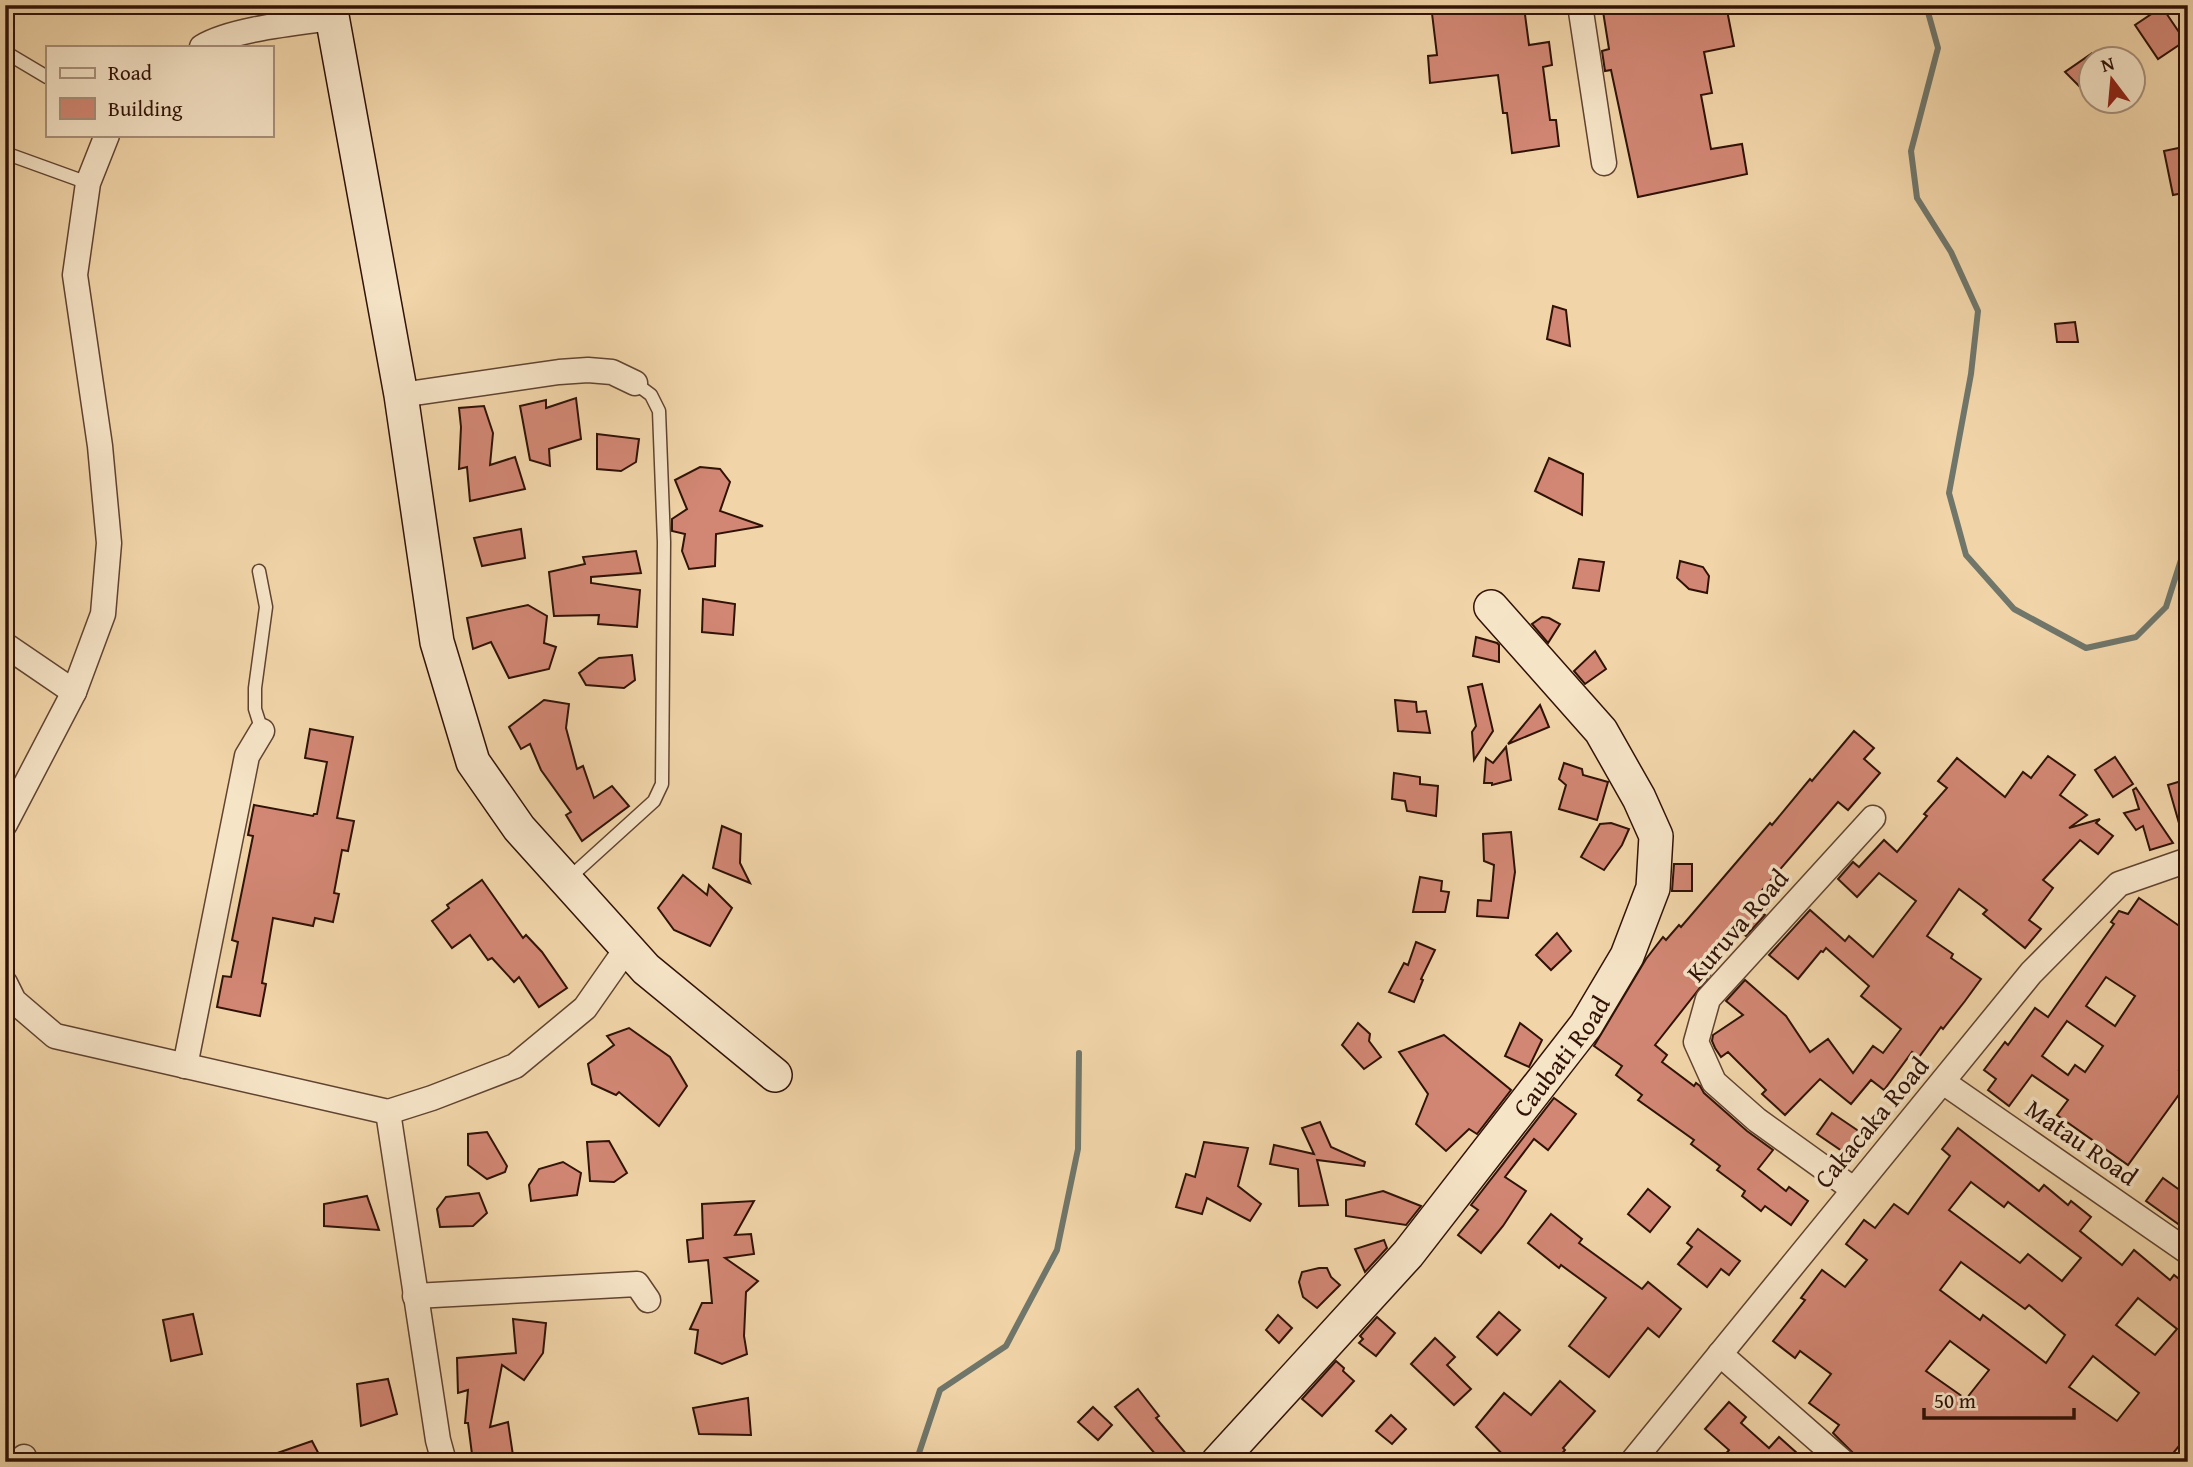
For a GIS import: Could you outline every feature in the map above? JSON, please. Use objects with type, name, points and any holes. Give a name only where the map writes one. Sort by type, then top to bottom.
[{"type":"street","points":[[1580,5],[1604,163]]},
{"type":"street","points":[[204,46],[210,42],[331,12],[401,395],[437,642],[473,762],[519,828],[646,969],[775,1075]]},
{"type":"street","points":[[5,824],[74,692],[103,614],[108,543],[100,446],[75,275],[88,183],[107,136]]},
{"type":"street","points":[[401,395],[589,370],[612,372],[635,383]]},
{"type":"street","name":"Caubati Road","points":[[1218,1462],[1408,1254],[1586,1025],[1627,956],[1653,888],[1656,836],[1639,797],[1601,731],[1491,607]]},
{"type":"street","points":[[5,645],[74,692]]},
{"type":"street","points":[[185,1066],[247,756],[262,731]]},
{"type":"street","name":"Kuruva Road","points":[[1853,1189],[1757,1120],[1714,1082],[1696,1042],[1708,999],[1873,818]]},
{"type":"street","name":"Cakacaka Road","points":[[1632,1462],[2031,973],[2119,884],[2188,860]]},
{"type":"street","points":[[5,983],[14,1001],[55,1036],[388,1112],[515,1066],[585,1008],[627,948]]},
{"type":"street","name":"Matau Road","points":[[1943,1082],[2188,1252]]},
{"type":"street","points":[[388,1112],[438,1440],[444,1462]]},
{"type":"street","points":[[415,1296],[637,1284],[648,1300]]},
{"type":"street","points":[[1720,1354],[1843,1462]]},
{"type":"lane","points":[[5,52],[46,76]]},
{"type":"lane","points":[[5,153],[88,183]]},
{"type":"lane","points":[[566,880],[649,806],[661,790],[664,542],[659,411],[651,395],[635,383]]},
{"type":"lane","points":[[259,571],[266,607],[255,688],[255,709],[262,731]]},
{"type":"building","points":[[1431,5],[1505,5],[1505,10],[1524,7],[1529,45],[1549,42],[1552,65],[1543,67],[1550,120],[1556,120],[1559,146],[1512,153],[1507,113],[1503,113],[1498,75],[1430,83],[1428,56],[1437,55]]},
{"type":"building","points":[[1602,5],[1726,5],[1734,46],[1704,52],[1712,93],[1701,95],[1711,149],[1742,144],[1747,174],[1638,197],[1611,70],[1605,71],[1602,51],[1609,49]]},
{"type":"building","points":[[2162,7],[2185,41],[2158,59],[2135,25]]},
{"type":"building","points":[[2078,63],[2078,85],[2065,72]]},
{"type":"building","points":[[2188,146],[2188,192],[2173,195],[2164,151]]},
{"type":"building","points":[[1553,306],[1566,310],[1570,346],[1547,339]]},
{"type":"building","points":[[2075,322],[2078,342],[2057,342],[2055,324]]},
{"type":"building","points":[[576,398],[581,439],[549,449],[550,466],[530,460],[520,406],[546,400],[546,408]]},
{"type":"building","points":[[484,406],[493,433],[490,465],[515,457],[525,489],[470,501],[467,467],[459,469],[459,408]]},
{"type":"building","points":[[597,434],[639,439],[636,462],[621,471],[597,469]]},
{"type":"building","points":[[1549,458],[1583,474],[1582,515],[1535,491]]},
{"type":"building","points":[[700,467],[720,469],[730,482],[720,511],[763,526],[716,534],[715,566],[689,569],[682,551],[685,534],[672,531],[672,519],[687,509],[675,480]]},
{"type":"building","points":[[521,529],[525,558],[482,566],[474,538]]},
{"type":"building","points":[[636,551],[641,573],[591,577],[591,583],[640,590],[637,627],[598,624],[599,615],[554,616],[549,572],[585,564],[583,557]]},
{"type":"building","points":[[1579,559],[1604,562],[1599,591],[1573,588]]},
{"type":"building","points":[[1680,561],[1703,567],[1709,576],[1707,593],[1689,589],[1677,578]]},
{"type":"building","points":[[703,599],[735,604],[733,635],[702,632]]},
{"type":"building","points":[[528,605],[547,616],[544,643],[556,647],[549,669],[509,678],[491,642],[473,649],[467,618]]},
{"type":"building","points":[[1542,617],[1560,624],[1548,643],[1532,624]]},
{"type":"building","points":[[1476,637],[1499,645],[1499,662],[1473,656]]},
{"type":"building","points":[[1595,651],[1606,669],[1585,684],[1574,671]]},
{"type":"building","points":[[632,655],[635,680],[624,688],[586,685],[579,673],[599,658]]},
{"type":"building","points":[[1482,684],[1493,731],[1474,760],[1472,732],[1476,726],[1468,687]]},
{"type":"building","points":[[544,700],[569,704],[566,728],[577,769],[583,766],[594,798],[612,786],[629,806],[582,841],[566,815],[571,812],[541,770],[530,744],[521,749],[509,727]]},
{"type":"building","points":[[1395,700],[1416,702],[1417,712],[1426,711],[1430,733],[1398,731]]},
{"type":"building","points":[[1540,705],[1549,727],[1508,744]]},
{"type":"building","points":[[310,729],[353,737],[337,818],[354,821],[348,851],[342,850],[334,893],[339,894],[333,922],[315,918],[313,926],[273,918],[262,983],[266,984],[260,1016],[217,1007],[223,976],[231,977],[238,942],[232,940],[253,836],[248,835],[254,805],[313,816],[317,814],[327,762],[305,758]]},
{"type":"building","points":[[1854,731],[1874,748],[1864,759],[1880,773],[1848,810],[1838,802],[1758,895],[1770,905],[1762,913],[1765,915],[1746,936],[1742,933],[1731,946],[1722,939],[1698,966],[1710,975],[1655,1045],[1667,1055],[1662,1062],[1694,1086],[1696,1083],[1700,1086],[1704,1093],[1747,1131],[1773,1150],[1758,1169],[1786,1191],[1789,1187],[1808,1201],[1791,1225],[1765,1206],[1761,1211],[1742,1196],[1745,1191],[1717,1170],[1720,1166],[1691,1144],[1694,1140],[1638,1100],[1642,1095],[1616,1075],[1622,1066],[1594,1046],[1646,959],[1663,937],[1666,940],[1679,925],[1681,927]]},
{"type":"building","points":[[1506,747],[1511,780],[1492,785],[1484,783],[1486,758],[1493,763]]},
{"type":"building","points":[[2048,756],[2075,775],[2060,795],[2087,815],[2069,828],[2100,819],[2096,823],[2113,836],[2098,854],[2080,840],[2043,880],[2053,888],[2029,920],[2041,929],[2025,948],[1983,914],[1987,910],[1959,889],[1927,936],[1953,954],[1951,958],[1981,979],[1965,1001],[1919,1057],[1912,1052],[1884,1090],[1871,1080],[1851,1104],[1820,1079],[1785,1115],[1762,1094],[1766,1090],[1728,1052],[1721,1057],[1715,1048],[1713,1035],[1743,1015],[1726,1001],[1745,980],[1786,1016],[1810,1052],[1828,1039],[1853,1073],[1873,1046],[1883,1053],[1901,1029],[1861,996],[1869,986],[1826,948],[1798,979],[1769,955],[1810,910],[1845,941],[1849,936],[1873,957],[1916,901],[1879,873],[1857,897],[1838,879],[1853,862],[1859,867],[1884,840],[1897,852],[1927,816],[1924,814],[1947,788],[1938,781],[1957,758],[2005,797],[2023,772],[2031,778]]},
{"type":"building","points":[[2115,757],[2133,784],[2113,797],[2095,770]]},
{"type":"building","points":[[1564,763],[1582,769],[1583,775],[1608,782],[1597,820],[1559,809],[1566,785],[1559,779]]},
{"type":"building","points":[[1394,773],[1420,777],[1420,784],[1438,786],[1436,816],[1407,811],[1405,801],[1392,799]]},
{"type":"building","points":[[2188,779],[2188,837],[2183,837],[2168,785]]},
{"type":"building","points":[[2136,788],[2173,843],[2150,850],[2143,826],[2136,830],[2124,813],[2139,809],[2133,790]]},
{"type":"building","points":[[1611,823],[1629,829],[1622,845],[1604,870],[1581,857],[1600,824]]},
{"type":"building","points":[[722,826],[741,834],[740,863],[750,883],[713,868]]},
{"type":"building","points":[[1511,832],[1515,872],[1508,918],[1477,916],[1478,900],[1491,901],[1494,865],[1484,861],[1483,834]]},
{"type":"building","points":[[1674,864],[1692,864],[1692,891],[1672,891]]},
{"type":"building","points":[[683,875],[707,895],[709,885],[732,908],[710,946],[674,930],[658,908]]},
{"type":"building","points":[[1420,877],[1442,881],[1441,891],[1449,892],[1445,912],[1413,912]]},
{"type":"building","points":[[482,880],[523,938],[526,935],[542,952],[567,988],[539,1007],[519,977],[514,982],[492,958],[488,960],[470,935],[452,948],[432,921],[449,908],[447,905]]},
{"type":"building","points":[[2139,898],[2188,932],[2188,1058],[2179,1070],[2188,1076],[2188,1082],[2128,1165],[2057,1115],[2068,1100],[2032,1075],[2009,1106],[1988,1090],[1996,1079],[1984,1070],[2005,1042],[2008,1045],[2035,1008],[2048,1017],[2114,924],[2111,922],[2119,911],[2128,914]],"holes":[[[2106,977],[2135,996],[2115,1026],[2086,1006]],[[2067,1021],[2103,1046],[2085,1072],[2075,1065],[2068,1075],[2042,1056]]]},
{"type":"building","points":[[1557,933],[1571,951],[1551,970],[1536,955]]},
{"type":"building","points":[[1416,942],[1435,950],[1421,979],[1423,980],[1414,1002],[1389,992],[1404,963],[1408,965]]},
{"type":"building","points":[[1358,1023],[1370,1034],[1369,1041],[1381,1057],[1364,1069],[1342,1045]]},
{"type":"building","points":[[1520,1023],[1542,1040],[1529,1067],[1505,1056]]},
{"type":"building","points":[[629,1028],[670,1057],[687,1086],[659,1126],[619,1092],[616,1095],[592,1084],[588,1064],[614,1045],[607,1036]]},
{"type":"building","points":[[1444,1035],[1511,1090],[1477,1134],[1469,1129],[1446,1151],[1416,1124],[1428,1094],[1399,1052]]},
{"type":"building","points":[[1554,1098],[1576,1114],[1548,1150],[1534,1139],[1505,1177],[1526,1191],[1481,1253],[1458,1235],[1478,1210],[1471,1205]]},
{"type":"building","points":[[1832,1113],[1860,1132],[1845,1153],[1817,1134]]},
{"type":"building","points":[[1320,1122],[1331,1147],[1365,1162],[1364,1166],[1317,1160],[1328,1205],[1299,1206],[1298,1169],[1270,1164],[1274,1145],[1314,1154],[1302,1128]]},
{"type":"building","points":[[1958,1128],[2039,1191],[2044,1185],[2068,1205],[2071,1201],[2091,1217],[2080,1231],[2122,1265],[2134,1250],[2170,1280],[2174,1275],[2188,1286],[2188,1435],[2166,1462],[1862,1462],[1833,1433],[1839,1425],[1809,1403],[1831,1374],[1800,1351],[1795,1358],[1773,1341],[1805,1300],[1801,1298],[1822,1270],[1845,1287],[1867,1260],[1846,1244],[1864,1220],[1875,1228],[1894,1204],[1908,1214],[1950,1156],[1942,1149]],"holes":[[[1971,1182],[2004,1207],[2008,1202],[2081,1258],[2062,1281],[2028,1254],[2020,1263],[1949,1210]],[[1961,1262],[2025,1309],[2029,1305],[2065,1335],[2046,1363],[1983,1315],[1980,1320],[1940,1290]],[[2138,1298],[2177,1329],[2155,1355],[2116,1325]],[[1950,1341],[1989,1370],[1966,1399],[1926,1371]],[[2093,1356],[2139,1393],[2117,1421],[2069,1387]]]},
{"type":"building","points":[[487,1132],[507,1166],[505,1172],[487,1179],[468,1165],[468,1134]]},
{"type":"building","points":[[609,1141],[627,1173],[614,1182],[590,1181],[587,1142]]},
{"type":"building","points":[[1204,1142],[1248,1148],[1238,1186],[1261,1204],[1250,1221],[1207,1198],[1202,1214],[1176,1207],[1186,1174],[1195,1177]]},
{"type":"building","points":[[563,1162],[581,1173],[577,1195],[531,1201],[529,1185],[539,1169]]},
{"type":"building","points":[[2163,1178],[2188,1196],[2188,1231],[2146,1201]]},
{"type":"building","points":[[1648,1189],[1670,1207],[1650,1232],[1628,1214]]},
{"type":"building","points":[[1383,1191],[1421,1206],[1406,1225],[1346,1216],[1346,1200]]},
{"type":"building","points":[[479,1193],[487,1213],[473,1226],[440,1227],[437,1209],[446,1197]]},
{"type":"building","points":[[367,1196],[379,1230],[324,1226],[324,1204]]},
{"type":"building","points":[[754,1201],[735,1235],[751,1234],[754,1254],[725,1258],[758,1281],[746,1292],[744,1336],[747,1354],[722,1364],[695,1353],[698,1330],[690,1329],[702,1303],[712,1303],[708,1260],[689,1262],[687,1240],[703,1238],[702,1204]]},
{"type":"building","points":[[1551,1214],[1582,1239],[1579,1243],[1642,1289],[1648,1282],[1681,1309],[1659,1337],[1648,1328],[1609,1377],[1569,1346],[1606,1298],[1561,1265],[1559,1268],[1528,1243]]},
{"type":"building","points":[[1698,1229],[1740,1261],[1729,1275],[1721,1269],[1707,1287],[1678,1264],[1692,1247],[1687,1243]]},
{"type":"building","points":[[1384,1240],[1387,1248],[1365,1272],[1355,1249]]},
{"type":"building","points":[[1327,1268],[1331,1277],[1340,1285],[1317,1308],[1303,1297],[1299,1282],[1302,1272]]},
{"type":"building","points":[[1499,1312],[1520,1330],[1497,1355],[1477,1337]]},
{"type":"building","points":[[193,1314],[202,1354],[171,1361],[163,1320]]},
{"type":"building","points":[[1278,1315],[1292,1328],[1279,1343],[1266,1330]]},
{"type":"building","points":[[1377,1317],[1395,1333],[1376,1356],[1359,1343],[1363,1339],[1360,1336]]},
{"type":"building","points":[[513,1319],[546,1323],[543,1353],[524,1380],[502,1365],[490,1427],[508,1422],[514,1462],[473,1462],[468,1423],[465,1423],[468,1390],[458,1393],[457,1358],[516,1353]]},
{"type":"building","points":[[1435,1338],[1455,1357],[1447,1365],[1471,1389],[1454,1405],[1411,1364]]},
{"type":"building","points":[[1336,1361],[1354,1381],[1322,1416],[1302,1399]]},
{"type":"building","points":[[388,1379],[397,1414],[361,1426],[357,1384]]},
{"type":"building","points":[[1560,1381],[1595,1411],[1563,1448],[1565,1450],[1555,1462],[1510,1462],[1476,1427],[1504,1393],[1531,1415]]},
{"type":"building","points":[[1138,1389],[1159,1416],[1156,1418],[1193,1462],[1162,1462],[1115,1407]]},
{"type":"building","points":[[748,1398],[751,1435],[699,1434],[693,1408]]},
{"type":"building","points":[[1729,1402],[1746,1417],[1741,1423],[1769,1448],[1779,1437],[1807,1462],[1719,1462],[1729,1450],[1705,1429]]},
{"type":"building","points":[[1093,1407],[1112,1425],[1098,1440],[1078,1422]]},
{"type":"building","points":[[1391,1415],[1406,1429],[1392,1444],[1376,1431]]},
{"type":"building","points":[[312,1441],[323,1462],[260,1462],[260,1459]]},
{"type":"waterway","points":[[1926,5],[1938,48],[1911,151],[1917,198],[1951,252],[1978,311],[1971,374],[1949,493],[1966,555],[2014,609],[2086,648],[2136,637],[2166,607],[2188,538]]},
{"type":"waterway","points":[[916,1462],[940,1390],[1006,1346],[1057,1250],[1078,1149],[1079,1053]]}]
